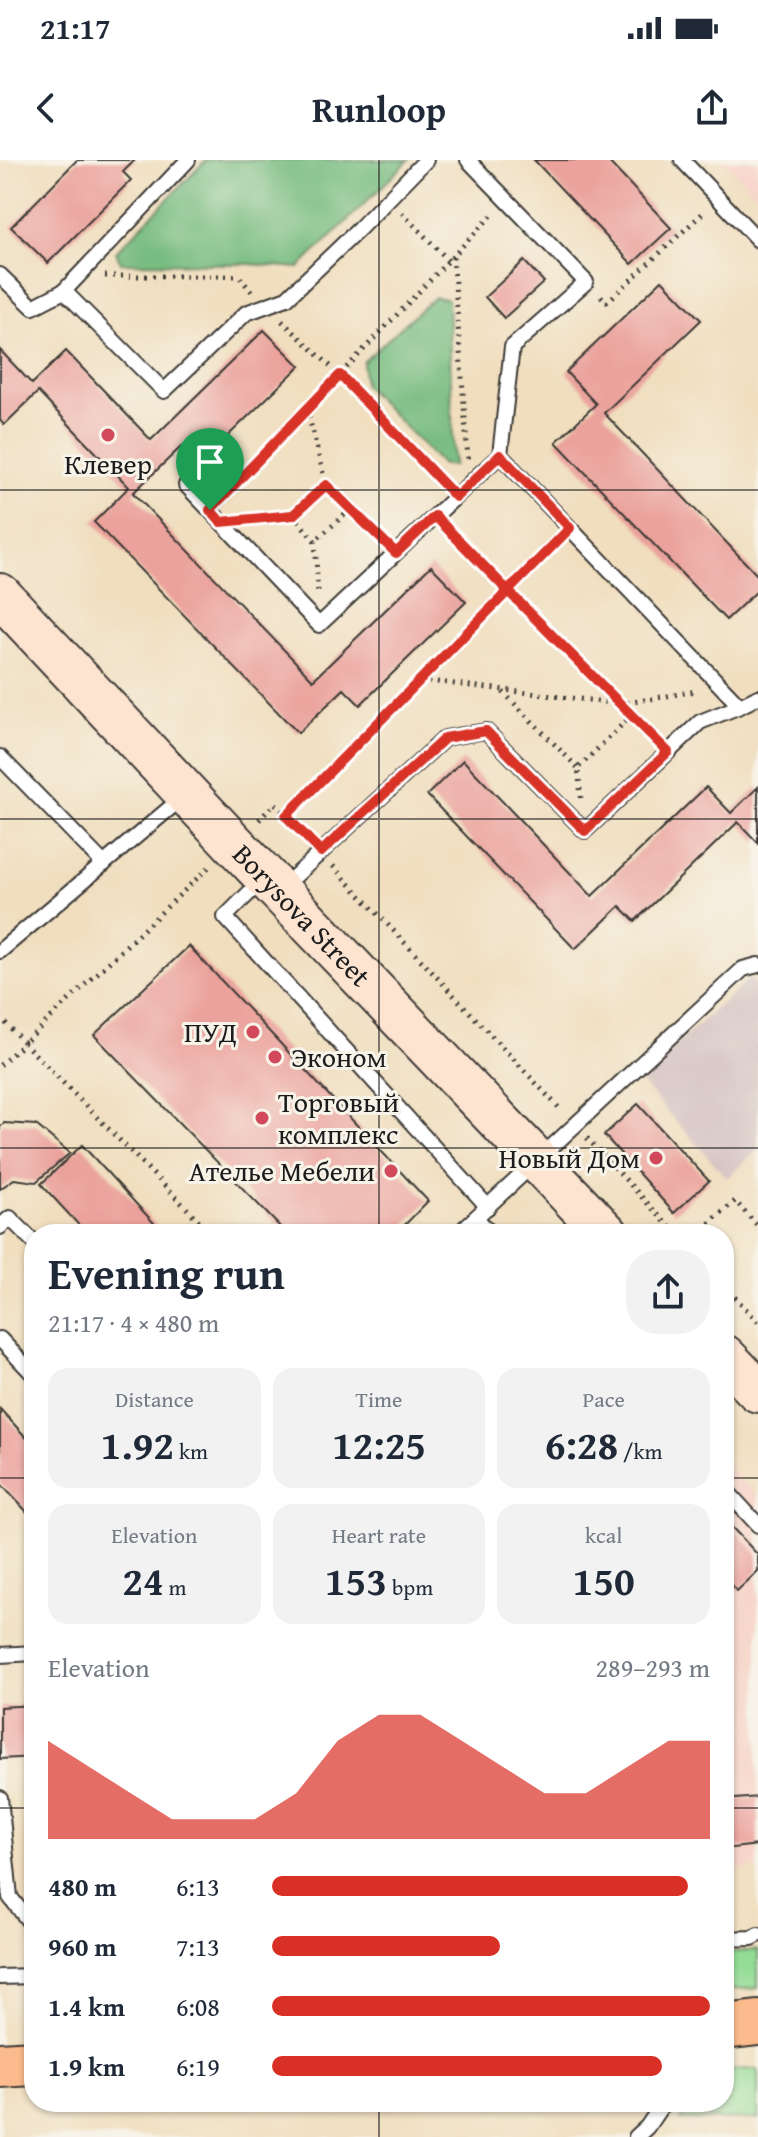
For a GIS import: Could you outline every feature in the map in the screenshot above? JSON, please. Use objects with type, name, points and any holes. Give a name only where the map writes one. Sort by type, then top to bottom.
[{"type":"main road","name":"Borysova Street","points":[[0,595],[597,1224]]},
{"type":"main road","points":[[734,1366],[758,1391]]},
{"type":"main road","points":[[734,2026],[758,2023]]},
{"type":"main road","points":[[0,2065],[24,2064]]},
{"type":"lane","points":[[0,275],[33,307],[64,291],[188,160]]},
{"type":"lane","points":[[64,291],[164,391],[246,313],[287,298],[426,160]]},
{"type":"lane","points":[[186,485],[319,625],[500,455],[512,347],[586,282],[468,160]]},
{"type":"lane","points":[[682,160],[758,240]]},
{"type":"lane","points":[[500,455],[740,706]]},
{"type":"lane","points":[[488,1207],[225,917],[321,852],[445,738],[486,731],[585,831],[700,722],[758,697]]},
{"type":"lane","points":[[0,757],[104,864]]},
{"type":"lane","points":[[0,951],[187,794]]},
{"type":"lane","points":[[469,1224],[743,969],[758,965]]},
{"type":"lane","points":[[0,1227],[10,1218],[24,1232]]},
{"type":"lane","points":[[476,1218],[482,1224]]},
{"type":"lane","points":[[0,1339],[24,1364]]},
{"type":"lane","points":[[734,1499],[758,1525]]},
{"type":"lane","points":[[0,1655],[24,1654]]},
{"type":"lane","points":[[0,1798],[10,1897],[24,1915]]},
{"type":"lane","points":[[734,1939],[758,1935]]},
{"type":"lane","points":[[0,1977],[24,1976]]},
{"type":"lane","points":[[642,2132],[657,2112]]},
{"type":"path","points":[[389,199],[451,259],[470,483]]},
{"type":"path","points":[[586,282],[607,302],[719,199]]},
{"type":"path","points":[[210,510],[507,200]]},
{"type":"path","points":[[78,276],[239,276],[265,306],[340,375],[456,497]]},
{"type":"path","points":[[307,409],[326,485],[396,553]]},
{"type":"path","points":[[221,522],[293,515],[326,485]]},
{"type":"path","points":[[315,541],[351,509]]},
{"type":"path","points":[[293,515],[315,541],[319,625]]},
{"type":"path","points":[[435,516],[668,752]]},
{"type":"path","points":[[286,816],[570,528]]},
{"type":"path","points":[[420,680],[621,704],[721,687]]},
{"type":"path","points":[[501,690],[578,768],[585,831]]},
{"type":"path","points":[[578,768],[632,715]]},
{"type":"path","points":[[253,826],[275,803],[667,1224]]},
{"type":"path","points":[[0,1065],[216,859]]},
{"type":"path","points":[[0,1017],[202,1224]]},
{"type":"path","points":[[709,1224],[735,1201],[758,1226]]},
{"type":"path","points":[[734,1296],[758,1322]]},
{"type":"shaded area","points":[[722,160],[758,160],[758,197]]},
{"type":"shaded area","points":[[750,978],[758,987],[758,1150],[727,1178],[638,1079]]},
{"type":"shaded area","points":[[734,1472],[758,1497],[758,1868],[734,1871]]},
{"type":"green space","points":[[206,160],[409,160],[299,268],[250,264],[121,263],[116,252]]},
{"type":"green space","points":[[434,297],[448,299],[454,465],[442,465],[364,385],[363,362]]},
{"type":"green space","points":[[758,1950],[758,1988],[734,1989],[734,1952]]},
{"type":"green space","points":[[758,2069],[758,2119],[681,2120],[687,2112],[734,2112],[734,2070]]},
{"type":"building","points":[[77,160],[135,160],[123,172],[131,180],[48,263],[11,227]]},
{"type":"building","points":[[534,160],[607,160],[671,228],[632,264]]},
{"type":"building","points":[[524,261],[544,282],[504,318],[485,297]]},
{"type":"building","points":[[662,280],[701,320],[604,413],[758,576],[758,590],[726,620],[556,442],[596,404],[566,372]]},
{"type":"building","points":[[264,330],[300,366],[199,464],[182,446],[133,493],[313,680],[431,566],[466,602],[360,705],[344,689],[298,733],[94,522],[129,487],[38,392],[4,425],[0,420],[0,350],[32,384],[66,351],[151,440]]},
{"type":"building","points":[[463,760],[592,896],[706,787],[731,813],[758,787],[758,843],[738,822],[635,921],[620,906],[575,949],[427,795]]},
{"type":"building","name":"Торговый комплекс","points":[[189,946],[428,1201],[406,1224],[277,1224],[94,1035]]},
{"type":"building","name":"Новый Дом","points":[[638,1104],[709,1181],[674,1213],[604,1135]]},
{"type":"building","points":[[4,1123],[36,1125],[70,1153],[36,1182],[14,1179],[0,1189],[0,1127]]},
{"type":"building","points":[[82,1145],[155,1224],[78,1224],[41,1184]]},
{"type":"building","points":[[0,1409],[24,1435],[24,1509],[0,1483]]},
{"type":"building","points":[[734,1530],[758,1555],[758,1571],[737,1591],[734,1588]]},
{"type":"building","points":[[24,1706],[24,1758],[0,1759],[0,1707]]},
{"type":"building","points":[[758,1797],[758,1845],[734,1848],[734,1799]]},
{"type":"place","name":"Клевер","points":[[108,435]]},
{"type":"place","name":"ПУД","points":[[253,1032]]},
{"type":"place","name":"Эконом","points":[[275,1057]]},
{"type":"place","name":"Торговый комплекс","points":[[262,1118]]},
{"type":"place","name":"Новый Дом","points":[[656,1158]]},
{"type":"place","name":"Ателье Мебели","points":[[391,1171]]},
{"type":"route","points":[[210,510],[221,522],[293,515],[326,485],[396,553],[435,516],[508,591],[286,816],[321,852],[445,738],[486,731],[585,831],[668,752],[508,591],[570,528],[500,455],[456,497],[340,375],[210,510]]}]
